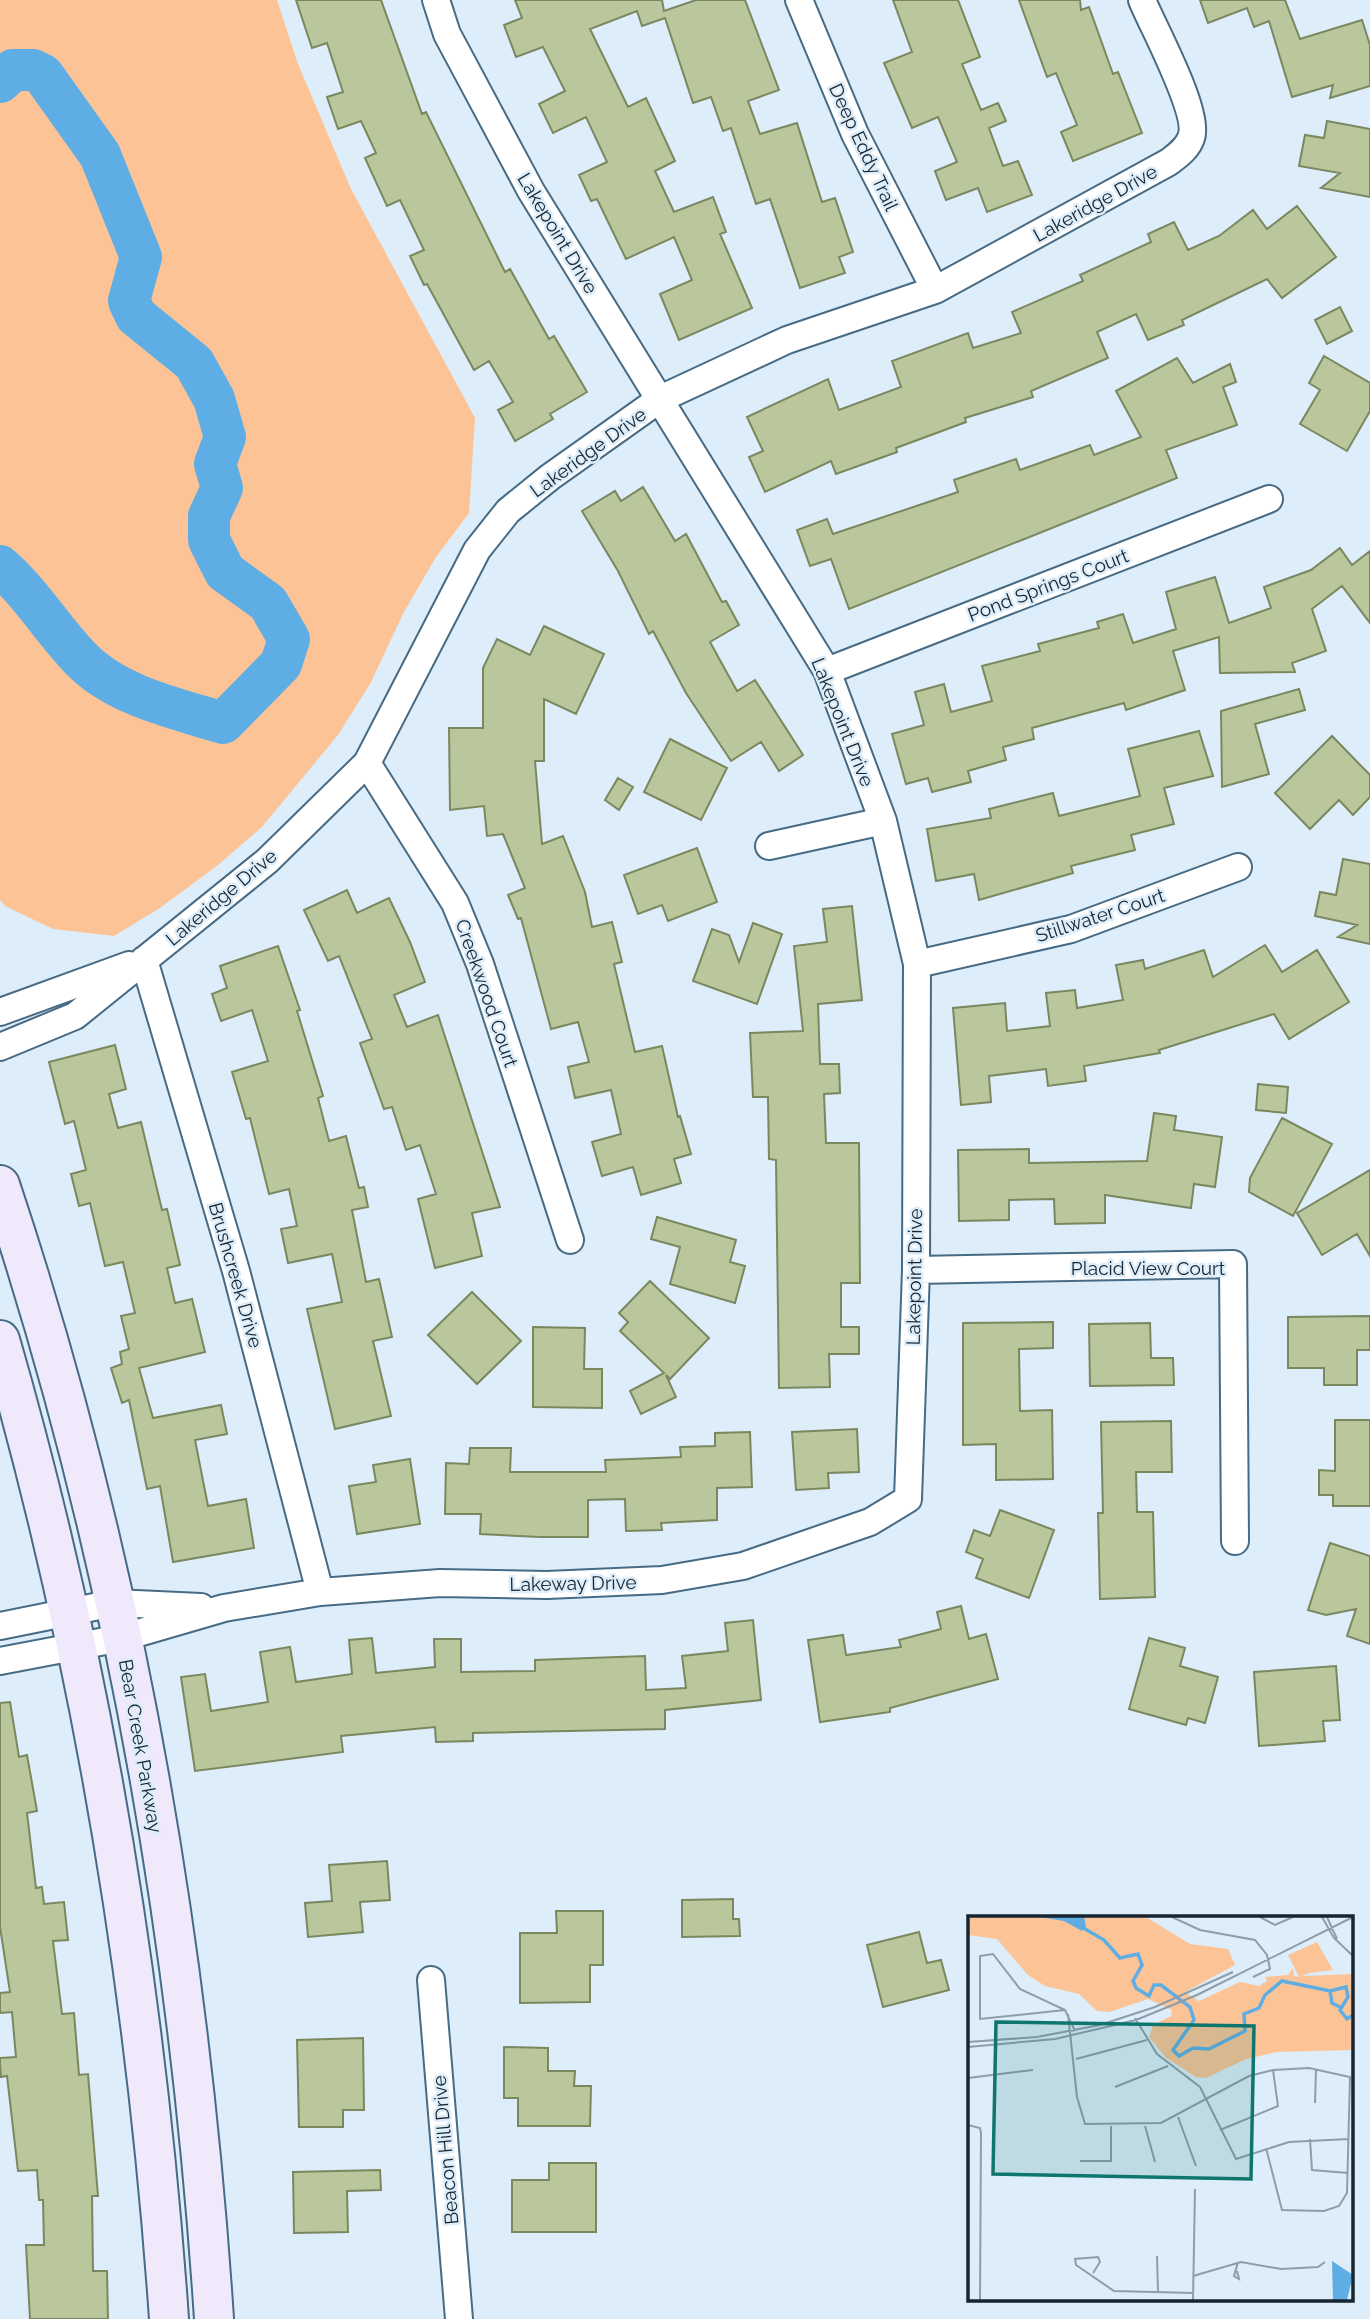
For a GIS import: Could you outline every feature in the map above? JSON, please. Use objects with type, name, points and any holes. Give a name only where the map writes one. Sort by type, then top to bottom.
[{"type":"main road","name":"Bear Creek Parkway","points":[[0,1185],[88,1487],[118,1621],[154,1814],[185,2017],[203,2171],[214,2319]]},
{"type":"main road","points":[[0,1340],[71,1610],[108,1809],[144,2047],[158,2176],[169,2319]]},
{"type":"street","name":"Lakepoint Drive","points":[[436,0],[447,34],[531,191],[827,671],[883,821],[917,964],[916,1270],[908,1499]]},
{"type":"street","name":"Deep Eddy Trail","points":[[799,0],[855,134],[935,290]]},
{"type":"street","name":"Lakeridge Drive","points":[[0,1047],[75,1016],[267,861],[368,763],[477,550],[508,511],[660,400],[787,340],[935,290],[1169,162],[1185,149],[1193,136],[1188,103],[1142,0]]},
{"type":"street","name":"Pond Springs Court","points":[[827,671],[1269,499]]},
{"type":"street","name":"Creekwood Court","points":[[368,763],[455,904],[480,964],[570,1240]]},
{"type":"street","points":[[769,846],[883,821]]},
{"type":"street","name":"Stillwater Court","points":[[917,964],[1071,929],[1238,867]]},
{"type":"street","name":"Lakeridge Drive","points":[[0,1012],[144,960]]},
{"type":"street","name":"Brushcreek Drive","points":[[144,960],[236,1271],[320,1592]]},
{"type":"street","name":"Placid View Court","points":[[916,1270],[1233,1264],[1236,1541]]},
{"type":"street","name":"Lakeway Drive","points":[[0,1626],[71,1610],[118,1621],[224,1608],[320,1592],[440,1583],[547,1585],[662,1580],[743,1566],[781,1554],[870,1522],[908,1499]]},
{"type":"street","name":"Lakeway Drive","points":[[0,1661],[78,1647],[118,1621],[224,1608]]},
{"type":"street","name":"Beacon Hill Drive","points":[[431,1980],[459,2319]]},
{"type":"shaded area","points":[[0,0],[277,0],[298,64],[351,189],[475,418],[469,513],[436,557],[404,612],[370,684],[338,735],[261,828],[218,865],[160,908],[114,936],[53,929],[5,906],[0,900]]},
{"type":"building","points":[[296,0],[381,0],[422,114],[426,112],[505,272],[510,269],[549,339],[554,336],[587,392],[550,414],[553,419],[515,441],[498,410],[513,402],[489,361],[474,370],[427,284],[424,285],[410,256],[424,250],[400,200],[387,206],[365,158],[376,153],[361,121],[338,129],[327,97],[343,92],[327,43],[312,48]]},
{"type":"building","points":[[515,0],[662,0],[664,11],[696,0],[745,0],[779,90],[748,101],[760,134],[797,123],[822,202],[835,198],[853,252],[839,257],[845,273],[800,288],[770,199],[756,204],[731,128],[723,131],[711,97],[693,103],[665,18],[642,26],[637,11],[590,29],[628,107],[646,98],[675,161],[655,171],[674,212],[713,197],[726,232],[720,234],[752,308],[679,340],[660,294],[692,280],[674,237],[626,259],[597,199],[591,201],[579,175],[607,162],[586,117],[553,133],[539,104],[565,91],[543,47],[516,57],[504,25],[522,18]]},
{"type":"building","points":[[893,0],[958,0],[980,57],[962,64],[981,110],[998,103],[1006,121],[989,128],[1003,166],[1018,161],[1032,195],[987,212],[978,188],[946,200],[935,171],[957,162],[938,117],[912,128],[884,63],[912,52]]},
{"type":"building","points":[[1019,0],[1080,0],[1081,10],[1089,7],[1113,74],[1118,72],[1142,133],[1073,161],[1061,132],[1077,125],[1056,73],[1047,77]]},
{"type":"building","points":[[1200,0],[1285,0],[1300,39],[1362,20],[1370,45],[1370,86],[1330,98],[1333,85],[1292,97],[1269,21],[1254,27],[1247,8],[1208,23]]},
{"type":"building","points":[[1327,121],[1370,129],[1370,197],[1321,188],[1340,173],[1299,166],[1305,135],[1324,138]]},
{"type":"building","points":[[1297,206],[1336,257],[1282,298],[1267,279],[1182,320],[1184,325],[1148,340],[1136,314],[1097,332],[1108,358],[1031,391],[1033,397],[965,418],[966,422],[896,448],[897,452],[836,474],[831,461],[765,492],[749,457],[763,451],[747,417],[828,379],[839,410],[901,387],[892,361],[968,333],[973,348],[1021,333],[1012,312],[1083,281],[1080,275],[1151,242],[1148,234],[1174,222],[1188,250],[1219,236],[1253,210],[1267,229]]},
{"type":"building","points":[[1340,307],[1352,331],[1327,344],[1315,320]]},
{"type":"building","points":[[1324,356],[1370,383],[1370,411],[1347,451],[1300,424],[1320,390],[1309,383]]},
{"type":"building","points":[[1177,358],[1193,383],[1230,364],[1236,382],[1223,387],[1237,425],[1166,450],[1177,478],[849,609],[831,559],[810,566],[797,530],[827,519],[833,534],[958,492],[954,480],[1016,459],[1020,470],[1090,445],[1094,455],[1141,437],[1116,391]]},
{"type":"building","points":[[643,487],[675,541],[686,534],[722,602],[726,601],[739,625],[710,642],[737,691],[755,680],[803,755],[779,771],[761,742],[731,761],[686,693],[653,631],[649,634],[618,571],[582,511],[615,491],[621,501]]},
{"type":"building","points":[[1340,548],[1352,565],[1370,551],[1370,623],[1342,586],[1312,609],[1326,651],[1292,663],[1295,672],[1220,673],[1219,637],[1173,651],[1185,690],[1126,710],[1124,703],[1032,728],[1034,739],[1003,747],[1006,760],[968,771],[971,782],[932,792],[928,778],[906,784],[892,734],[924,725],[915,692],[944,684],[951,712],[992,701],[982,666],[1040,651],[1038,644],[1099,628],[1097,622],[1123,614],[1133,643],[1176,629],[1166,592],[1215,577],[1229,623],[1271,608],[1264,587],[1311,570]]},
{"type":"building","points":[[544,626],[604,654],[576,714],[544,699],[544,761],[535,761],[542,844],[563,836],[585,892],[592,927],[612,922],[622,962],[614,964],[635,1052],[662,1046],[678,1117],[680,1116],[691,1154],[674,1159],[681,1183],[641,1195],[633,1167],[602,1176],[592,1142],[621,1134],[611,1090],[575,1098],[568,1067],[589,1062],[578,1022],[551,1029],[521,918],[518,919],[508,895],[525,888],[503,834],[487,836],[484,806],[450,810],[449,728],[483,728],[483,668],[497,639],[530,655]]},
{"type":"building","points":[[1299,689],[1305,710],[1255,724],[1269,774],[1222,787],[1221,711]]},
{"type":"building","points":[[1199,731],[1213,776],[1164,788],[1174,824],[1131,835],[1135,850],[1071,866],[1073,873],[979,900],[974,874],[936,881],[927,829],[991,818],[989,809],[1053,793],[1059,816],[1140,796],[1128,749]]},
{"type":"building","points":[[1332,736],[1370,775],[1370,797],[1353,815],[1339,800],[1310,829],[1275,793]]},
{"type":"building","points":[[670,739],[727,768],[701,820],[644,792]]},
{"type":"building","points":[[618,778],[633,787],[619,810],[605,800]]},
{"type":"building","points":[[697,848],[717,902],[668,921],[662,905],[638,914],[624,875]]},
{"type":"building","points":[[1343,859],[1370,864],[1370,944],[1338,937],[1357,925],[1315,916],[1320,892],[1336,895]]},
{"type":"building","points":[[347,890],[357,913],[389,898],[410,942],[425,982],[394,995],[407,1027],[438,1015],[500,1207],[472,1213],[482,1256],[435,1268],[418,1199],[436,1194],[420,1145],[406,1150],[392,1107],[384,1109],[360,1043],[372,1039],[339,956],[328,961],[304,910]]},
{"type":"building","points":[[852,906],[862,1000],[818,1004],[820,1064],[839,1064],[840,1093],[824,1094],[826,1143],[859,1143],[860,1283],[841,1283],[841,1327],[859,1327],[859,1354],[829,1354],[830,1387],[779,1388],[776,1160],[769,1159],[768,1097],[753,1097],[750,1033],[803,1031],[794,946],[827,942],[823,909]]},
{"type":"building","points":[[753,923],[782,934],[757,1004],[693,981],[712,929],[729,935],[739,962]]},
{"type":"building","points":[[1265,945],[1282,972],[1317,950],[1349,1002],[1289,1039],[1274,1014],[1159,1050],[1160,1053],[1084,1066],[1086,1081],[1048,1086],[1046,1069],[989,1076],[991,1102],[961,1105],[953,1008],[1005,1003],[1007,1031],[1050,1026],[1046,993],[1075,990],[1077,1008],[1123,1000],[1116,965],[1143,960],[1145,969],[1204,950],[1213,977]]},
{"type":"building","points":[[278,946],[300,1010],[297,1011],[323,1096],[318,1098],[329,1141],[346,1136],[359,1188],[364,1187],[368,1207],[352,1210],[366,1282],[379,1279],[392,1337],[373,1341],[391,1416],[335,1429],[307,1309],[342,1302],[332,1254],[288,1263],[281,1229],[297,1226],[289,1189],[269,1194],[250,1118],[246,1119],[232,1072],[268,1061],[252,1010],[221,1021],[212,994],[227,988],[220,966]]},
{"type":"building","points":[[115,1045],[126,1089],[109,1094],[118,1128],[141,1122],[162,1210],[167,1209],[180,1265],[167,1268],[175,1303],[192,1299],[205,1352],[139,1368],[153,1418],[221,1405],[227,1434],[195,1440],[208,1506],[246,1499],[254,1548],[173,1562],[160,1486],[147,1489],[129,1400],[122,1403],[111,1368],[122,1364],[120,1352],[129,1349],[121,1316],[135,1313],[123,1262],[105,1266],[90,1203],[79,1206],[71,1174],[86,1170],[74,1121],[65,1124],[49,1062]]},
{"type":"building","points":[[1258,1084],[1288,1087],[1286,1113],[1256,1110]]},
{"type":"building","points":[[1154,1113],[1176,1116],[1174,1130],[1222,1137],[1215,1187],[1194,1184],[1191,1208],[1105,1195],[1105,1223],[1055,1224],[1054,1199],[1009,1200],[1009,1220],[959,1221],[958,1150],[1029,1149],[1029,1163],[1147,1161]]},
{"type":"building","points":[[1282,1118],[1332,1144],[1293,1216],[1249,1192],[1250,1178]]},
{"type":"building","points":[[1370,1170],[1370,1256],[1357,1234],[1322,1255],[1297,1213]]},
{"type":"building","points":[[657,1217],[736,1240],[730,1262],[745,1266],[735,1303],[670,1284],[680,1247],[651,1239]]},
{"type":"building","points":[[650,1281],[709,1338],[670,1379],[666,1375],[676,1397],[641,1414],[630,1391],[664,1373],[620,1331],[628,1322],[619,1313]]},
{"type":"building","points":[[472,1292],[521,1341],[477,1384],[428,1335]]},
{"type":"building","points":[[1370,1316],[1370,1350],[1357,1350],[1357,1385],[1324,1385],[1324,1368],[1288,1368],[1288,1317]]},
{"type":"building","points":[[1053,1322],[1053,1348],[1019,1349],[1020,1411],[1052,1410],[1053,1479],[996,1480],[996,1444],[963,1445],[963,1323]]},
{"type":"building","points":[[1150,1323],[1151,1358],[1173,1358],[1174,1385],[1090,1386],[1089,1324]]},
{"type":"building","points":[[533,1327],[585,1328],[584,1369],[602,1369],[602,1408],[533,1407]]},
{"type":"building","points":[[1335,1420],[1370,1420],[1370,1506],[1333,1506],[1333,1495],[1319,1495],[1319,1470],[1335,1471]]},
{"type":"building","points":[[1171,1421],[1172,1472],[1136,1472],[1137,1512],[1153,1512],[1155,1597],[1100,1599],[1098,1513],[1103,1513],[1101,1422]]},
{"type":"building","points":[[857,1429],[859,1472],[828,1473],[829,1488],[796,1490],[792,1432]]},
{"type":"building","points":[[750,1432],[752,1487],[717,1488],[717,1520],[661,1523],[662,1530],[626,1531],[625,1499],[588,1500],[588,1537],[540,1537],[480,1534],[481,1514],[445,1514],[446,1463],[469,1464],[470,1448],[511,1448],[510,1472],[606,1472],[605,1460],[681,1457],[680,1447],[715,1446],[715,1433]]},
{"type":"building","points":[[410,1459],[420,1524],[357,1534],[349,1486],[376,1482],[373,1465]]},
{"type":"building","points":[[1000,1510],[1054,1530],[1029,1598],[976,1578],[983,1559],[966,1552],[974,1530],[990,1536]]},
{"type":"building","points":[[1330,1543],[1370,1556],[1370,1644],[1347,1636],[1356,1609],[1326,1615],[1308,1610]]},
{"type":"building","points":[[961,1606],[969,1639],[986,1634],[998,1679],[890,1708],[890,1712],[820,1722],[808,1640],[843,1635],[846,1655],[901,1647],[899,1640],[941,1629],[937,1612]]},
{"type":"building","points":[[753,1620],[761,1700],[665,1710],[665,1729],[473,1733],[473,1741],[436,1742],[435,1727],[341,1736],[343,1752],[195,1771],[181,1677],[205,1674],[211,1711],[268,1702],[260,1652],[290,1647],[296,1682],[352,1674],[349,1640],[372,1638],[376,1673],[435,1667],[434,1639],[461,1639],[461,1672],[535,1671],[535,1660],[645,1656],[646,1690],[686,1688],[682,1656],[728,1651],[725,1623]]},
{"type":"building","points":[[1149,1638],[1185,1648],[1180,1666],[1218,1677],[1205,1723],[1188,1718],[1186,1725],[1129,1709]]},
{"type":"building","points":[[1336,1666],[1340,1720],[1323,1721],[1325,1741],[1259,1746],[1254,1672]]},
{"type":"building","points":[[10,1702],[19,1757],[27,1755],[37,1811],[27,1813],[36,1888],[42,1887],[44,1904],[64,1902],[68,1940],[53,1941],[62,2014],[74,2013],[79,2075],[88,2074],[98,2196],[92,2196],[93,2271],[107,2271],[108,2319],[30,2319],[26,2245],[44,2245],[43,2200],[39,2200],[37,2170],[18,2171],[7,2076],[1,2077],[0,2063],[0,2058],[16,2057],[12,2012],[0,2013],[0,1993],[10,1992],[0,1927],[0,1703]]},
{"type":"building","points":[[387,1861],[390,1900],[360,1902],[363,1932],[308,1937],[305,1903],[332,1901],[329,1865]]},
{"type":"building","points":[[733,1899],[733,1919],[739,1919],[740,1936],[682,1937],[682,1900]]},
{"type":"building","points":[[556,1911],[603,1911],[603,1965],[590,1965],[590,2002],[520,2003],[520,1933],[557,1933]]},
{"type":"building","points":[[919,1932],[927,1963],[941,1960],[949,1990],[883,2007],[867,1945]]},
{"type":"building","points":[[363,2038],[364,2110],[343,2110],[343,2127],[299,2127],[297,2040]]},
{"type":"building","points":[[504,2047],[548,2048],[548,2071],[575,2071],[574,2086],[591,2086],[590,2126],[518,2126],[518,2098],[504,2098]]},
{"type":"building","points":[[549,2163],[596,2163],[596,2232],[512,2232],[512,2180],[549,2180]]},
{"type":"building","points":[[380,2170],[381,2190],[347,2191],[348,2232],[294,2233],[293,2172]]},
{"type":"waterway","points":[[0,82],[13,70],[33,70],[43,75],[100,155],[141,257],[129,301],[136,316],[194,363],[214,399],[225,437],[215,464],[222,488],[209,516],[209,540],[225,572],[268,603],[289,639],[281,664],[223,723],[129,692],[95,672],[0,566]]}]
